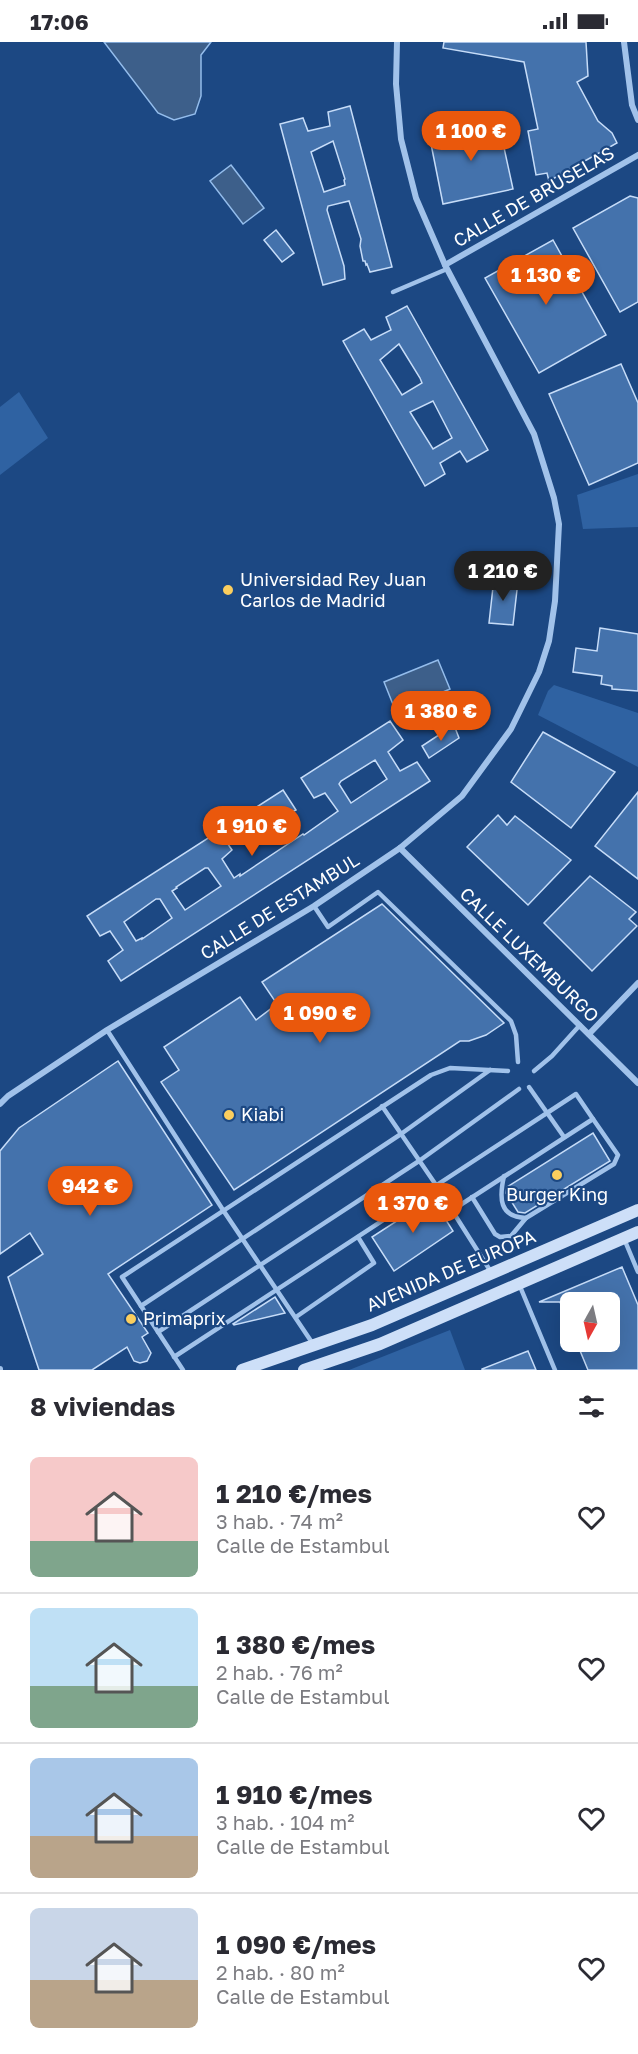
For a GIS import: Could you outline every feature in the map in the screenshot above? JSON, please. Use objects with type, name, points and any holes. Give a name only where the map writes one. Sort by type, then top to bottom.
[{"type":"street","name":"CALLE DE ESTAMBUL","points":[[0,1104],[8,1096],[107,1030],[315,906],[400,848],[462,795],[512,729],[539,672],[549,641],[555,601],[559,524],[554,498],[534,434],[446,267],[416,198],[400,139],[396,84],[397,42]]},
{"type":"street","points":[[624,42],[632,105],[638,120]]},
{"type":"street","name":"CALLE DE BRUSELAS","points":[[446,267],[638,155]]},
{"type":"street","name":"CALLE LUXEMBURGO","points":[[400,848],[638,1083]]},
{"type":"street","points":[[589,1034],[638,984]]},
{"type":"street","name":"AVENIDA DE EUROPA","points":[[242,1370],[372,1325],[638,1210]]},
{"type":"street","points":[[304,1370],[380,1344],[638,1232]]},
{"type":"lane","points":[[393,292],[446,267]]},
{"type":"lane","points":[[315,906],[328,927],[378,892],[511,1020],[516,1035],[518,1062]]},
{"type":"lane","points":[[534,1071],[552,1056],[580,1025]]},
{"type":"lane","points":[[107,1030],[242,1239],[314,1345]]},
{"type":"lane","points":[[183,1370],[122,1277],[431,1075],[450,1068],[508,1071]]},
{"type":"lane","points":[[141,1306],[401,1134],[490,1070]]},
{"type":"lane","points":[[529,1087],[564,1137]]},
{"type":"lane","points":[[158,1332],[419,1161],[519,1089]]},
{"type":"lane","points":[[174,1357],[576,1094],[618,1155],[614,1164],[526,1218],[511,1236],[500,1237],[495,1234],[472,1197]]},
{"type":"lane","points":[[382,1106],[491,1272]]},
{"type":"lane","points":[[452,1211],[593,1119]]},
{"type":"lane","points":[[504,1176],[499,1194],[505,1210],[517,1218],[526,1218]]},
{"type":"lane","points":[[296,1317],[374,1263],[358,1238]]},
{"type":"lane","points":[[624,1238],[638,1272]]},
{"type":"lane","points":[[519,1284],[555,1370]]},
{"type":"shaded area","points":[[104,42],[211,42],[201,55],[201,96],[195,114],[174,120],[158,113]]},
{"type":"shaded area","points":[[231,165],[264,208],[243,224],[210,181]]},
{"type":"shaded area","points":[[19,392],[48,438],[0,475],[0,407]]},
{"type":"shaded area","points":[[638,474],[638,527],[583,529],[577,495]]},
{"type":"shaded area","points":[[438,660],[450,689],[396,712],[384,682]]},
{"type":"shaded area","points":[[554,685],[638,713],[638,767],[538,715],[548,691]]},
{"type":"shaded area","points":[[456,696],[462,699],[465,705],[462,711],[456,714],[450,711],[447,705],[450,699]]},
{"type":"shaded area","points":[[450,1330],[465,1370],[349,1370]]},
{"type":"building","points":[[444,42],[586,42],[588,76],[577,82],[598,121],[612,133],[617,143],[549,181],[547,173],[536,175],[528,131],[538,129],[524,62],[443,48]]},
{"type":"building","points":[[350,106],[392,267],[370,272],[363,261],[361,239],[349,201],[328,206],[327,210],[344,266],[345,279],[323,285],[280,124],[303,118],[308,131],[330,126],[328,112]],"holes":[[[333,141],[345,185],[324,192],[311,152]]]},
{"type":"building","points":[[498,120],[513,189],[443,204],[429,134]]},
{"type":"building","points":[[630,196],[638,198],[638,302],[620,312],[573,228]]},
{"type":"building","points":[[276,230],[294,253],[282,262],[264,240]]},
{"type":"building","points":[[553,240],[606,335],[539,373],[485,278]]},
{"type":"building","points":[[407,306],[488,450],[467,462],[460,451],[440,463],[445,474],[425,486],[343,341],[364,329],[371,340],[391,330],[386,317]],"holes":[[[399,344],[422,383],[402,395],[380,360]],[[433,401],[452,438],[433,449],[410,412]]]},
{"type":"building","points":[[621,364],[638,403],[638,463],[589,485],[549,394]]},
{"type":"building","points":[[494,578],[518,581],[513,625],[489,623]]},
{"type":"building","points":[[600,628],[638,634],[638,691],[612,689],[612,686],[601,684],[602,676],[573,672],[576,648],[597,651]]},
{"type":"building","points":[[390,721],[403,740],[388,752],[400,771],[417,762],[430,781],[121,981],[108,961],[123,950],[110,931],[100,936],[87,916],[219,831],[232,850],[222,859],[234,878],[338,811],[325,793],[314,798],[301,778]],"holes":[[[375,760],[387,779],[351,803],[339,784]],[[205,868],[208,868],[221,886],[185,910],[172,891]],[[156,899],[160,899],[172,918],[136,941],[124,922]]]},
{"type":"building","points":[[454,725],[459,738],[429,758],[422,746]]},
{"type":"building","points":[[543,732],[615,772],[571,828],[511,782]]},
{"type":"building","points":[[283,790],[296,810],[288,814],[287,819],[262,832],[249,812]]},
{"type":"building","points":[[638,792],[638,879],[595,846]]},
{"type":"building","points":[[498,815],[507,825],[515,816],[571,860],[528,905],[467,847]]},
{"type":"building","points":[[590,876],[636,912],[629,919],[637,926],[592,971],[544,923]]},
{"type":"building","points":[[382,904],[504,1023],[486,1035],[469,1041],[460,1041],[234,1190],[161,1082],[179,1070],[164,1047],[240,997],[256,1020],[277,1004],[262,982]]},
{"type":"building","points":[[118,1061],[212,1205],[108,1274],[148,1333],[142,1337],[151,1353],[147,1361],[140,1363],[134,1361],[127,1347],[92,1370],[39,1370],[8,1277],[43,1254],[30,1233],[0,1254],[0,1151],[19,1128]]},
{"type":"building","name":"Burger King","points":[[593,1133],[610,1161],[525,1213],[518,1212],[506,1193],[507,1187]]},
{"type":"building","points":[[432,1198],[453,1231],[394,1271],[372,1237]]},
{"type":"building","points":[[622,1267],[638,1305],[638,1370],[588,1370],[581,1352],[620,1352],[620,1292],[563,1292]]},
{"type":"building","points":[[560,1293],[560,1302],[539,1302]]},
{"type":"building","points":[[275,1297],[285,1313],[233,1324]]},
{"type":"building","points":[[528,1351],[536,1370],[482,1370],[482,1369]]},
{"type":"place","name":"Universidad Rey Juan Carlos de Madrid","points":[[228,590]]},
{"type":"place","name":"Kiabi","points":[[229,1115]]},
{"type":"place","name":"Burger King","points":[[557,1175]]},
{"type":"place","name":"Primaprix","points":[[131,1319]]}]
